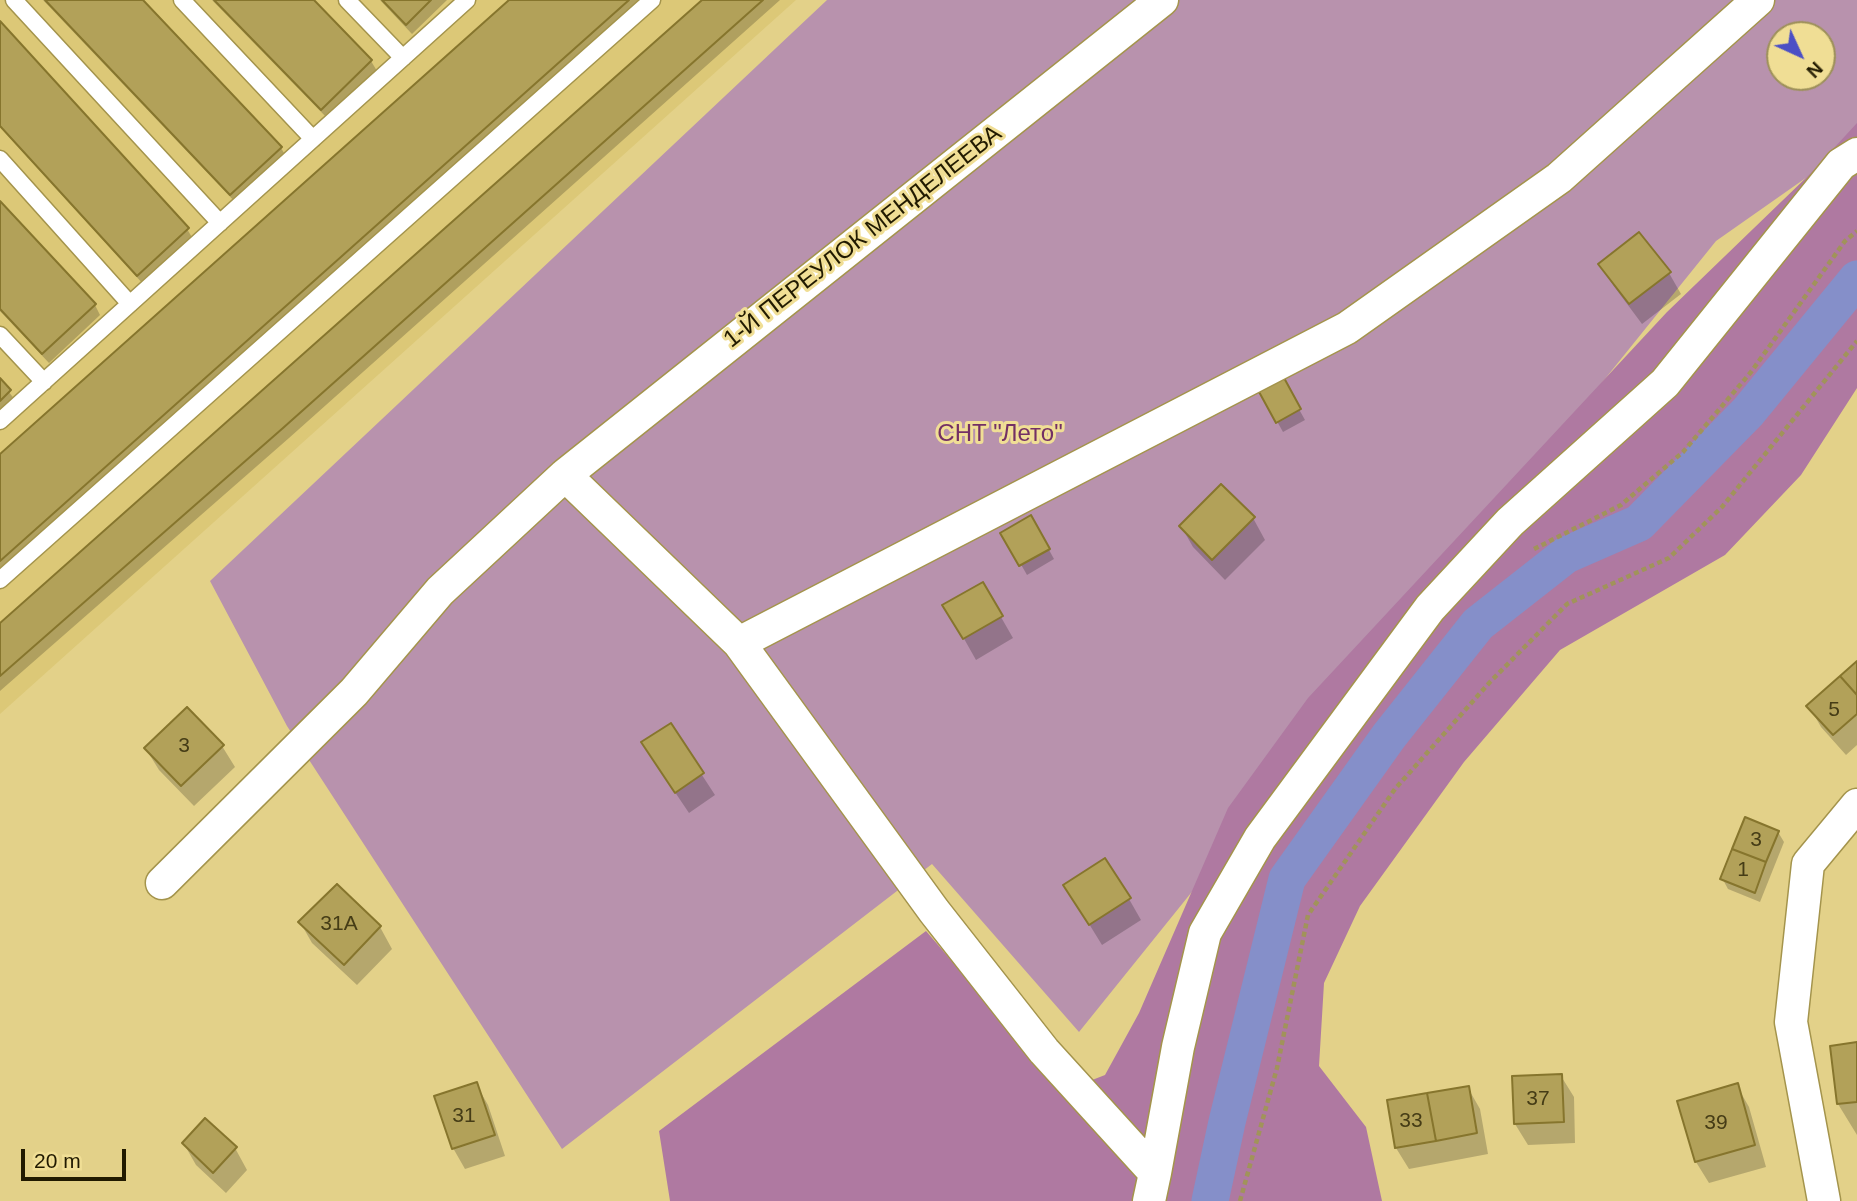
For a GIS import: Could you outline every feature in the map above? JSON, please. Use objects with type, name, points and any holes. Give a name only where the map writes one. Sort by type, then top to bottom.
[{"type":"street","name":"1-Й ПЕРЕУЛОК МЕНДЕЛЕЕВА","points":[[162,883],[354,692],[440,591],[565,475],[1162,0]]},
{"type":"street","points":[[739,643],[1347,328],[1559,178],[1758,0]]},
{"type":"street","points":[[1152,1187],[1178,1047],[1205,933],[1260,838],[1430,608],[1510,522],[1665,383],[1841,164],[1857,154]]},
{"type":"street","points":[[565,475],[739,643],[951,933],[1152,1187]]},
{"type":"street","points":[[1824,1201],[1791,1022],[1808,864],[1857,805]]},
{"type":"lane","points":[[15,0],[220,222]]},
{"type":"lane","points":[[182,0],[313,139]]},
{"type":"lane","points":[[347,0],[403,58]]},
{"type":"lane","points":[[0,421],[467,0]]},
{"type":"lane","points":[[0,580],[652,0]]},
{"type":"lane","points":[[0,159],[130,304]]},
{"type":"lane","points":[[0,335],[44,382]]},
{"type":"path","points":[[1528,552],[1621,505],[1683,452],[1751,372],[1845,242],[1857,230]]},
{"type":"path","points":[[1240,1201],[1277,1068],[1308,915],[1395,789],[1490,682],[1567,604],[1669,558],[1722,507],[1857,341]]},
{"type":"shaded area","points":[[0,0],[796,0],[0,714]]},
{"type":"shaded area","points":[[1857,123],[1857,388],[1801,475],[1725,555],[1560,650],[1464,762],[1360,906],[1324,983],[1319,1066],[1366,1127],[1382,1201],[670,1201],[659,1131],[926,931],[1064,1091],[1105,1075],[1139,1013],[1228,808],[1308,698],[1667,312],[1811,173]]},
{"type":"green space","name":"СНТ \"Лето\"","points":[[827,0],[1857,0],[1857,142],[1716,241],[1079,1032],[932,864],[562,1149],[287,726],[210,581]]},
{"type":"building","points":[[45,0],[143,0],[282,147],[230,195]]},
{"type":"building","points":[[214,0],[314,0],[372,60],[321,110]]},
{"type":"building","points":[[382,0],[431,0],[406,25]]},
{"type":"building","points":[[509,0],[629,0],[0,561],[0,454]]},
{"type":"building","points":[[702,0],[763,0],[0,676],[0,623]]},
{"type":"building","points":[[0,21],[189,228],[137,276],[0,126]]},
{"type":"building","points":[[0,201],[96,304],[42,354],[0,309]]},
{"type":"building","points":[[1639,232],[1671,272],[1629,304],[1598,264]]},
{"type":"building","points":[[1283,376],[1301,409],[1276,423],[1258,390]]},
{"type":"building","points":[[0,378],[11,390],[0,401]]},
{"type":"building","points":[[1221,484],[1255,517],[1212,560],[1179,526]]},
{"type":"building","points":[[1031,515],[1050,549],[1019,566],[1000,533]]},
{"type":"building","points":[[983,582],[1003,616],[963,639],[942,605]]},
{"type":"building","points":[[1857,661],[1857,695],[1840,676]]},
{"type":"building","points":[[1840,676],[1857,695],[1857,714],[1833,735],[1806,706]]},
{"type":"building","points":[[187,707],[224,745],[181,786],[144,748]]},
{"type":"building","points":[[671,723],[704,773],[675,793],[641,742]]},
{"type":"building","points":[[1745,817],[1779,831],[1766,862],[1732,849]]},
{"type":"building","points":[[1732,849],[1766,862],[1755,893],[1720,879]]},
{"type":"building","points":[[1105,858],[1131,898],[1089,925],[1063,885]]},
{"type":"building","points":[[337,884],[381,926],[344,965],[298,922]]},
{"type":"building","points":[[1857,1042],[1857,1102],[1837,1104],[1830,1046]]},
{"type":"building","points":[[1562,1074],[1564,1122],[1514,1124],[1512,1076]]},
{"type":"building","points":[[477,1082],[495,1135],[452,1149],[434,1096]]},
{"type":"building","points":[[1738,1083],[1755,1145],[1695,1162],[1677,1101]]},
{"type":"building","points":[[1469,1086],[1477,1133],[1436,1141],[1427,1093]]},
{"type":"building","points":[[1427,1093],[1436,1141],[1395,1148],[1387,1100]]},
{"type":"building","points":[[205,1118],[237,1147],[213,1173],[182,1143]]},
{"type":"waterway","points":[[1210,1201],[1287,879],[1389,736],[1478,624],[1566,555],[1639,523],[1748,412],[1857,279]]}]
